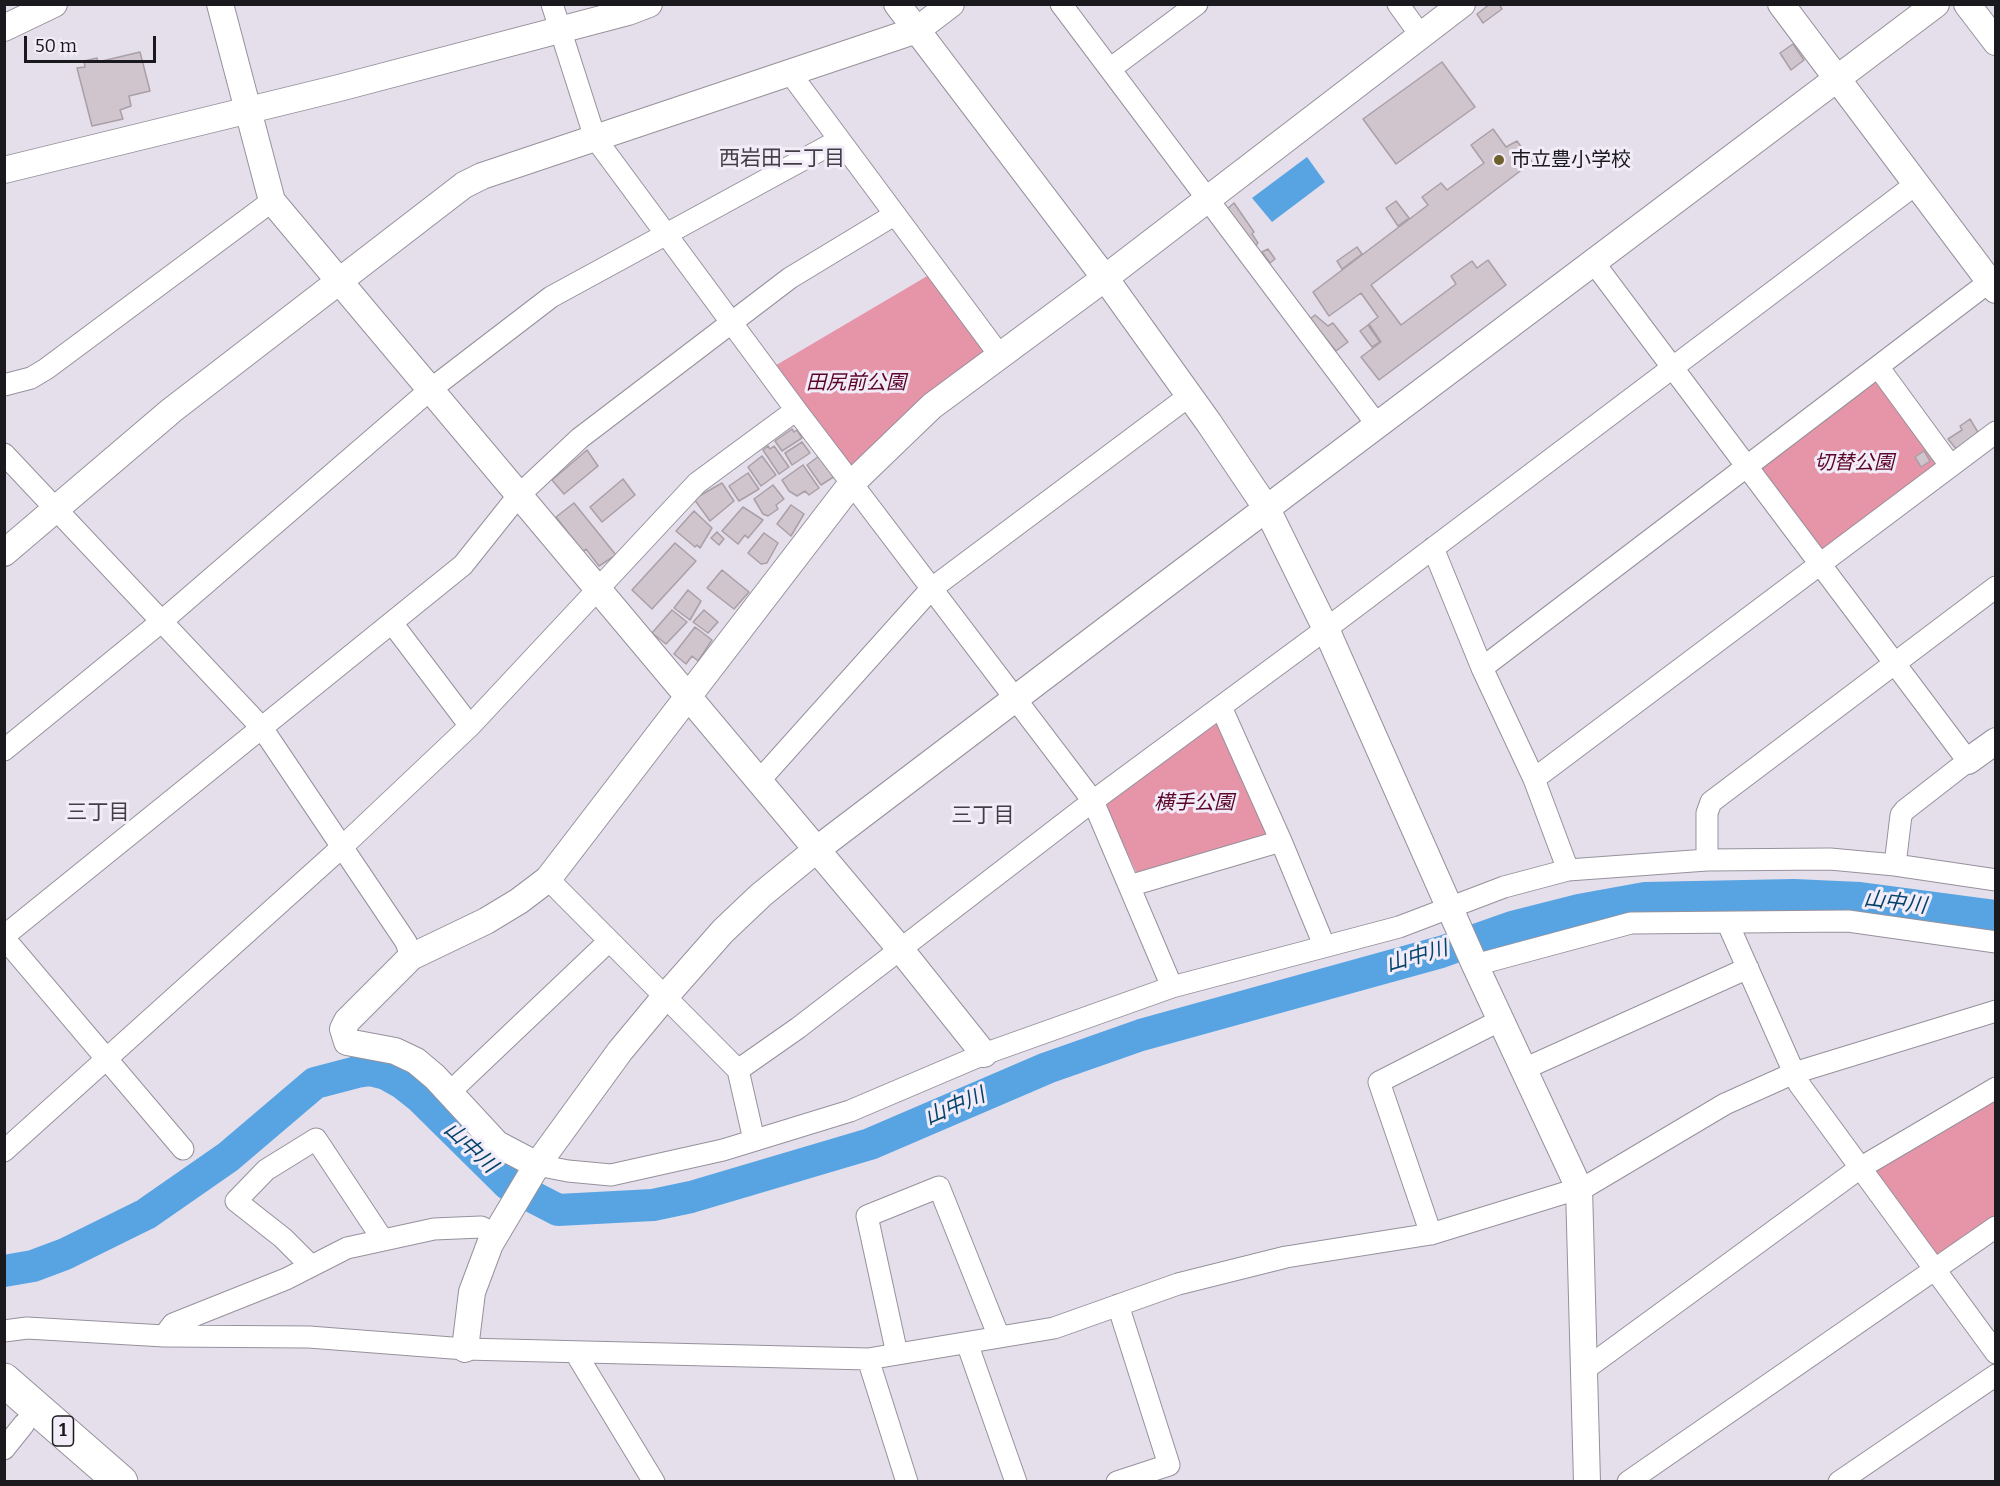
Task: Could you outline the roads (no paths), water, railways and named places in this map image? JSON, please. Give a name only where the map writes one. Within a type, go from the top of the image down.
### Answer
[{"type":"highway","name":"1","points":[[4,1380],[121,1482]]},
{"type":"highway","name":"1","points":[[11,1427],[90,1482]]},
{"type":"street","points":[[4,28],[54,4]]},
{"type":"street","points":[[220,4],[272,201],[901,950],[984,1054]]},
{"type":"street","points":[[552,4],[595,138],[663,233],[1093,801],[1172,987]]},
{"type":"street","points":[[4,170],[560,31],[649,4]]},
{"type":"street","points":[[897,4],[1105,278],[1190,396],[1267,509],[1326,629],[1474,962],[1579,1188],[1587,1482]]},
{"type":"street","points":[[4,553],[172,410],[464,185],[482,176],[917,30],[951,4]]},
{"type":"street","points":[[1061,4],[1378,426]]},
{"type":"street","points":[[1110,69],[1197,4]]},
{"type":"street","points":[[1398,4],[1421,36]]},
{"type":"street","points":[[1462,4],[1001,357],[932,406],[852,483],[548,879],[519,902],[486,921],[440,941],[411,957],[347,1021],[343,1029],[344,1038],[347,1042],[395,1051],[416,1061],[450,1092],[497,1144],[537,1165],[611,1175],[723,1150],[850,1111],[984,1054],[1172,987],[1452,912],[1504,887],[1568,870],[1707,860],[1830,859],[1894,865],[1995,880]]},
{"type":"street","points":[[1482,668],[1993,283],[1781,4]]},
{"type":"street","points":[[465,1349],[472,1292],[496,1234],[537,1165],[620,1051],[723,931],[816,850],[1936,4]]},
{"type":"street","points":[[1967,4],[1995,42]]},
{"type":"street","points":[[790,73],[1001,357]]},
{"type":"street","points":[[4,750],[162,621],[431,389],[551,297],[663,233],[839,140]]},
{"type":"street","points":[[738,1070],[901,950],[1093,801],[1326,629],[1916,184]]},
{"type":"street","points":[[4,385],[31,378],[46,369],[272,201]]},
{"type":"street","points":[[183,1149],[4,937],[462,566],[518,496],[580,438],[790,278],[894,215]]},
{"type":"street","points":[[1594,263],[1968,761]]},
{"type":"street","points":[[1879,368],[1950,465]]},
{"type":"street","points":[[759,781],[931,589],[1190,396]]},
{"type":"street","points":[[4,1151],[342,847],[470,726],[697,483],[796,410]]},
{"type":"street","points":[[1534,779],[1995,432]]},
{"type":"street","points":[[4,454],[262,728],[406,942],[411,957]]},
{"type":"street","points":[[1433,548],[1482,668],[1534,779],[1568,870]]},
{"type":"street","points":[[1707,860],[1707,813],[1711,802],[1995,587]]},
{"type":"street","points":[[392,623],[470,726]]},
{"type":"street","points":[[1221,707],[1281,841],[1324,945]]},
{"type":"street","points":[[1894,865],[1901,815],[1905,810],[1995,741]]},
{"type":"street","points":[[1129,886],[1281,841]]},
{"type":"street","points":[[548,879],[738,1070],[754,1140]]},
{"type":"street","points":[[1474,962],[1631,923],[1728,924],[1848,921],[1995,942]]},
{"type":"street","points":[[1728,924],[1799,1084],[1995,1353]]},
{"type":"street","points":[[450,1092],[609,941]]},
{"type":"street","points":[[1524,1069],[1748,968]]},
{"type":"street","points":[[4,1331],[27,1328],[164,1336],[309,1337],[465,1349],[868,1359],[1054,1328],[1178,1284],[1286,1257],[1431,1234],[1587,1186],[1725,1104],[1794,1073],[1995,1011]]},
{"type":"street","points":[[1431,1234],[1379,1082],[1501,1020]]},
{"type":"street","points":[[1584,1370],[1860,1168],[1995,1088]]},
{"type":"street","points":[[311,1266],[283,1238],[236,1201],[266,1170],[316,1139],[383,1240]]},
{"type":"street","points":[[897,1354],[867,1216],[939,1187],[999,1337]]},
{"type":"street","points":[[164,1336],[173,1324],[286,1279],[347,1248],[434,1229],[481,1227],[496,1234]]},
{"type":"street","points":[[1628,1482],[1995,1227]]},
{"type":"street","points":[[1118,1305],[1169,1465],[1118,1482]]},
{"type":"street","points":[[967,1343],[1016,1482]]},
{"type":"street","points":[[575,1352],[654,1482]]},
{"type":"street","points":[[868,1359],[907,1482]]},
{"type":"street","points":[[1839,1482],[1995,1375]]},
{"type":"water","points":[[1307,157],[1325,182],[1272,222],[1252,198]]},
{"type":"waterway","name":"山中川","points":[[4,1271],[33,1266],[65,1254],[146,1214],[228,1157],[315,1083],[357,1072],[370,1070],[386,1074],[402,1083],[421,1098],[508,1184],[558,1210],[653,1205],[691,1197],[870,1144],[1047,1068],[1141,1035],[1441,952],[1512,927],[1579,910],[1645,898],[1794,895],[1860,898],[1996,916]]},
{"type":"place","name":"市立豊小学校","points":[[1499,160]]},
{"type":"district","name":"西岩田二丁目","points":[[782,159]]},
{"type":"district","name":"三丁目","points":[[98,813]]},
{"type":"district","name":"三丁目","points":[[983,816]]},
{"type":"park label","name":"田尻前公園","points":[[856,383]]},
{"type":"park label","name":"切替公園","points":[[1854,463]]},
{"type":"park label","name":"横手公園","points":[[1194,803]]}]
